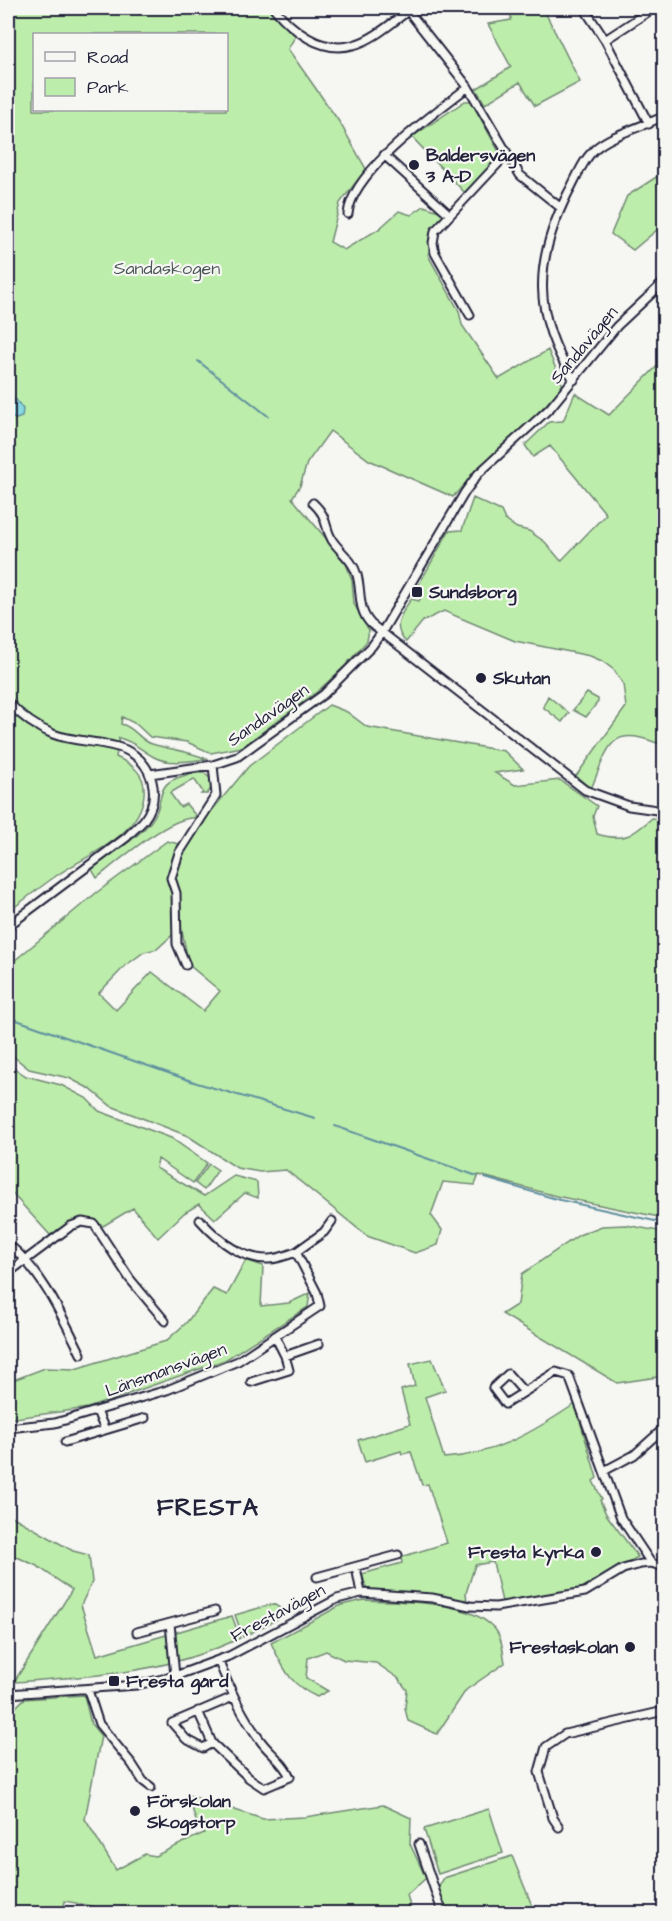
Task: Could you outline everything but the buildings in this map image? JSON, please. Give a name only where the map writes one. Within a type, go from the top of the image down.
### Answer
[{"type":"street","points":[[274,8],[288,25],[304,37],[329,45],[353,46],[409,8],[468,87],[506,155],[520,175],[561,208]]},
{"type":"street","points":[[584,8],[605,40],[649,124]]},
{"type":"street","points":[[605,40],[654,8]]},
{"type":"street","points":[[348,214],[349,201],[384,155],[468,87]]},
{"type":"street","points":[[574,380],[553,340],[542,306],[541,274],[561,208],[594,150],[664,116]]},
{"type":"street","points":[[384,155],[449,214]]},
{"type":"street","points":[[470,315],[435,253],[433,243],[435,231],[506,155]]},
{"type":"street","name":"Sandavägen","points":[[150,774],[213,765],[251,749],[324,694],[366,653],[382,632],[478,474],[550,408],[617,326],[664,282]]},
{"type":"street","points":[[313,503],[326,515],[332,539],[350,561],[357,575],[364,616],[382,632],[585,790],[629,806],[664,811]]},
{"type":"street","points":[[8,702],[19,714],[54,735],[124,749],[138,757],[150,774],[154,790],[151,806],[144,820],[127,837],[8,926]]},
{"type":"street","points":[[186,965],[177,944],[176,893],[171,878],[179,853],[216,795],[213,765]]},
{"type":"street","points":[[200,1220],[213,1235],[251,1257],[270,1260],[296,1252],[324,1232],[332,1221]]},
{"type":"street","points":[[8,1274],[71,1226],[82,1222],[94,1224],[102,1232],[130,1279],[165,1321]]},
{"type":"street","points":[[8,1244],[24,1261],[56,1305],[81,1354]]},
{"type":"street","name":"Länsmansvägen","points":[[8,1428],[55,1423],[97,1411],[167,1390],[238,1360],[320,1306],[317,1293],[296,1252]]},
{"type":"street","points":[[251,1382],[290,1370],[275,1336]]},
{"type":"street","points":[[285,1356],[320,1344]]},
{"type":"street","points":[[524,1390],[508,1374],[493,1388],[505,1404],[556,1372],[569,1376],[621,1518],[651,1563],[664,1567]]},
{"type":"street","points":[[97,1411],[105,1430]]},
{"type":"street","points":[[65,1442],[146,1418]]},
{"type":"street","points":[[604,1471],[634,1455],[664,1428]]},
{"type":"street","points":[[317,1577],[398,1555]]},
{"type":"street","name":"Frestavägen","points":[[8,1694],[137,1685],[175,1676],[218,1660],[337,1599],[361,1593],[432,1598],[470,1606],[496,1607],[585,1592],[623,1569],[651,1563]]},
{"type":"street","points":[[356,1566],[361,1593]]},
{"type":"street","points":[[137,1632],[215,1611]]},
{"type":"street","points":[[170,1623],[175,1676]]},
{"type":"street","points":[[198,1711],[212,1743],[249,1778],[264,1788],[290,1777],[287,1769],[261,1743],[233,1696],[218,1660]]},
{"type":"street","points":[[88,1690],[99,1724],[143,1781],[151,1787]]},
{"type":"street","points":[[212,1743],[203,1748],[186,1739],[172,1723],[233,1696]]},
{"type":"street","points":[[559,1827],[553,1818],[539,1772],[546,1747],[565,1734],[664,1711]]},
{"type":"street","points":[[419,1844],[443,1914]]},
{"type":"green space","name":"Sandaskogen","points":[[8,8],[270,8],[296,35],[288,49],[340,123],[366,169],[340,203],[330,242],[344,250],[379,229],[399,211],[411,215],[424,206],[445,213],[433,229],[428,255],[459,311],[462,325],[499,379],[548,350],[563,386],[453,497],[369,460],[330,431],[307,463],[300,486],[292,498],[345,561],[352,580],[354,604],[369,630],[367,641],[318,691],[242,747],[211,753],[187,742],[150,737],[136,724],[122,717],[121,724],[148,742],[207,759],[166,761],[119,738],[116,757],[137,771],[144,787],[141,809],[133,822],[110,843],[56,876],[8,912],[8,416],[16,419],[16,400],[8,397]]},
{"type":"green space","points":[[511,8],[543,8],[580,82],[535,106],[520,82],[485,104],[476,89],[511,67],[488,24],[511,20]]},
{"type":"green space","points":[[465,101],[471,101],[499,152],[498,158],[465,193],[412,137]]},
{"type":"green space","points":[[664,172],[664,224],[633,250],[611,234],[627,196]]},
{"type":"green space","points":[[664,359],[664,746],[646,739],[622,737],[608,749],[591,789],[576,776],[626,707],[623,684],[614,670],[590,656],[515,641],[444,611],[423,621],[406,642],[399,631],[399,620],[411,599],[419,601],[423,594],[417,588],[449,531],[462,530],[473,498],[501,511],[505,520],[517,528],[529,531],[545,542],[561,561],[606,514],[550,446],[533,457],[525,445],[549,422],[563,421],[575,393],[609,415]]},
{"type":"green space","points":[[587,693],[598,699],[598,702],[586,717],[573,710]]},
{"type":"green space","points":[[548,696],[569,713],[562,722],[543,707]]},
{"type":"green space","points":[[329,705],[347,712],[367,727],[504,751],[523,769],[495,773],[515,785],[560,780],[597,806],[593,816],[597,834],[614,837],[627,836],[652,818],[664,820],[664,1218],[556,1196],[479,1175],[475,1185],[443,1182],[431,1215],[442,1230],[438,1245],[415,1253],[367,1236],[286,1170],[260,1172],[237,1168],[188,1136],[111,1106],[90,1089],[69,1078],[29,1069],[8,1052],[8,966],[96,893],[167,841],[179,844],[170,871],[199,826],[249,766]],"holes":[[[181,927],[189,965],[220,991],[203,1011],[152,972],[116,1010],[99,993],[125,966],[144,952],[157,949]]]},
{"type":"green space","points":[[204,773],[212,780],[212,787],[207,794],[201,794],[203,792],[194,779],[170,793],[180,807],[186,804],[196,816],[172,824],[158,832],[97,878],[91,868],[144,829],[153,819],[164,787],[180,777]]},
{"type":"green space","points":[[8,1064],[26,1076],[61,1085],[86,1098],[99,1111],[171,1138],[207,1163],[193,1183],[158,1159],[156,1168],[204,1196],[234,1176],[257,1182],[258,1198],[245,1193],[215,1219],[199,1204],[184,1213],[158,1238],[133,1208],[103,1226],[83,1219],[63,1227],[51,1236],[8,1189]]},
{"type":"green space","points":[[209,1164],[218,1170],[204,1190],[195,1183]]},
{"type":"green space","points":[[626,1225],[664,1232],[664,1376],[617,1383],[502,1314],[518,1304],[522,1274],[579,1235],[602,1226]]},
{"type":"green space","points":[[246,1260],[263,1266],[261,1306],[289,1303],[310,1293],[308,1307],[225,1360],[88,1408],[8,1419],[8,1382],[45,1368],[75,1369],[166,1341],[186,1323],[213,1289],[227,1295]]},
{"type":"green space","points":[[432,1359],[445,1390],[425,1397],[444,1458],[463,1456],[497,1447],[529,1433],[575,1404],[597,1478],[593,1481],[602,1499],[600,1500],[606,1514],[638,1557],[582,1588],[502,1602],[493,1562],[475,1565],[466,1593],[467,1603],[367,1590],[362,1574],[402,1563],[401,1557],[447,1543],[428,1484],[422,1485],[411,1452],[402,1454],[401,1451],[365,1462],[358,1440],[410,1424],[401,1390],[415,1386],[410,1364]]},
{"type":"green space","points":[[8,1514],[73,1551],[89,1555],[92,1582],[81,1605],[97,1655],[232,1616],[240,1638],[212,1650],[157,1666],[101,1675],[14,1682],[72,1590],[37,1566],[8,1553]]},
{"type":"green space","points":[[364,1600],[432,1604],[467,1612],[482,1619],[497,1631],[505,1663],[466,1690],[437,1734],[408,1721],[405,1708],[407,1690],[398,1678],[376,1663],[344,1660],[326,1651],[308,1658],[306,1678],[328,1691],[317,1697],[300,1687],[288,1675],[271,1643],[341,1605]]},
{"type":"green space","points":[[273,1604],[289,1613],[243,1637],[235,1615]]},
{"type":"green space","points":[[84,1695],[91,1724],[101,1736],[85,1819],[116,1870],[145,1854],[155,1856],[204,1833],[196,1821],[188,1795],[263,1819],[305,1817],[383,1805],[411,1818],[410,1844],[426,1878],[407,1895],[412,1913],[134,1914],[65,1901],[64,1906],[114,1913],[8,1913],[8,1715],[24,1699]]},
{"type":"green space","points":[[489,1809],[503,1853],[438,1874],[424,1829]]},
{"type":"green space","points":[[512,1856],[535,1913],[447,1913],[438,1888],[444,1878]]},
{"type":"water","points":[[8,397],[16,400],[23,409],[22,417],[16,419],[8,416]]},
{"type":"waterway","points":[[198,361],[268,416]]},
{"type":"waterway","points":[[8,1017],[197,1083],[315,1118]]},
{"type":"waterway","points":[[335,1126],[477,1176]]},
{"type":"waterway","points":[[485,1178],[560,1200],[664,1223]]},
{"type":"place","name":"Baldersvägen 3 A-D","points":[[414,165]]},
{"type":"place","name":"Sundsborg","points":[[417,592]]},
{"type":"place","name":"Skutan","points":[[481,678]]},
{"type":"place","name":"Fresta kyrka","points":[[596,1552]]},
{"type":"place","name":"Frestaskolan","points":[[630,1647]]},
{"type":"place","name":"Fresta gård","points":[[114,1681]]},
{"type":"place","name":"Förskolan Skogstorp","points":[[135,1811]]},
{"type":"district","name":"FRESTA","points":[[208,1508]]}]
